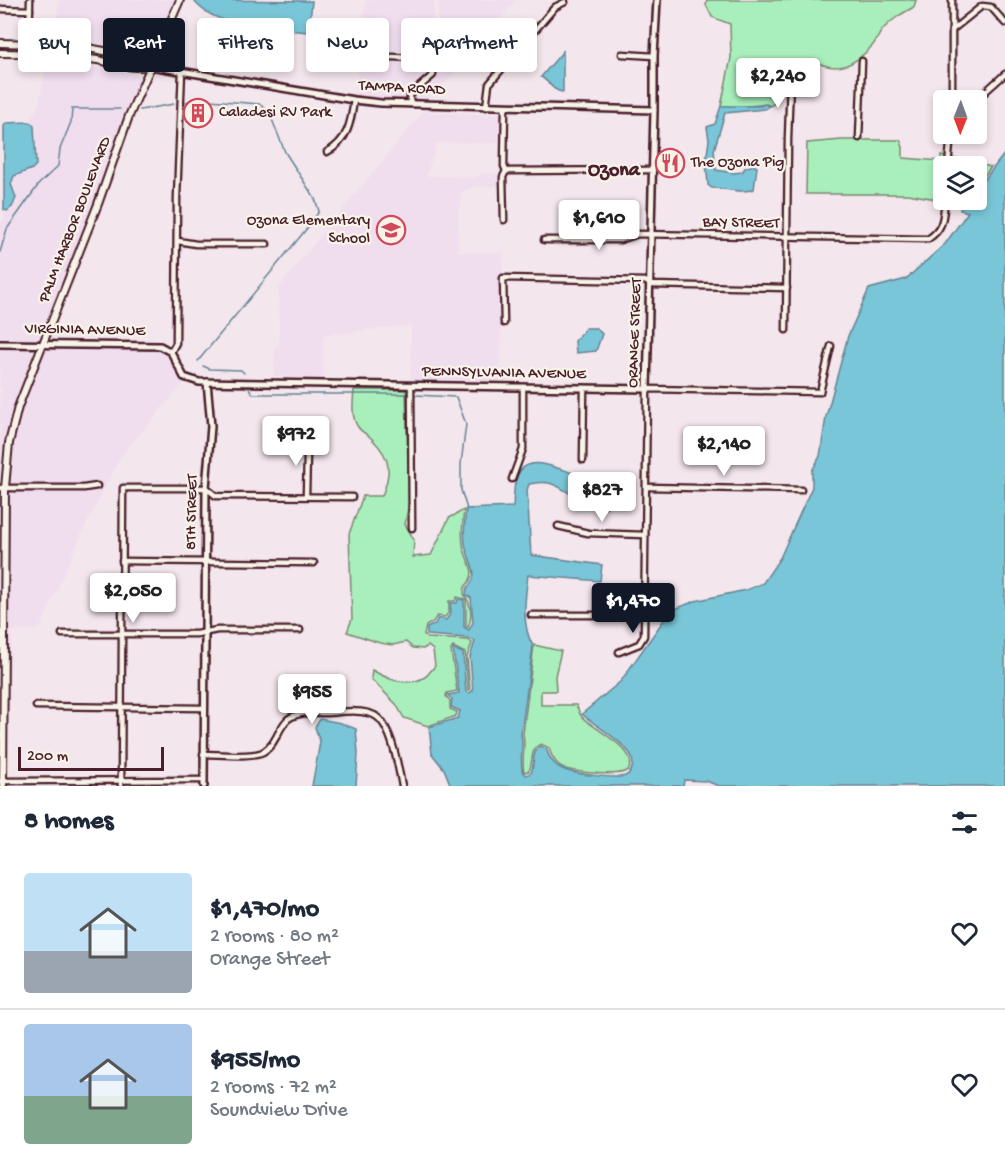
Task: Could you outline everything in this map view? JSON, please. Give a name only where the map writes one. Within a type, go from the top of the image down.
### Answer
[{"type":"main road","points":[[172,18],[180,0]]},
{"type":"main road","name":"TAMPA ROAD","points":[[0,43],[18,43]]},
{"type":"main road","name":"TAMPA ROAD","points":[[0,53],[18,53]]},
{"type":"main road","name":"PALM HARBOR BOULEVARD","points":[[42,343],[148,72]]},
{"type":"main road","points":[[2,783],[3,488],[12,431],[42,343]]},
{"type":"street","points":[[30,0],[30,18]]},
{"type":"street","name":"ORANGE STREET","points":[[619,652],[642,641],[645,615],[654,56],[657,0]]},
{"type":"street","points":[[952,0],[952,90]]},
{"type":"street","points":[[486,106],[489,84],[555,7],[565,2]]},
{"type":"street","points":[[952,30],[982,6],[991,8],[1005,22]]},
{"type":"street","points":[[0,9],[30,10]]},
{"type":"street","points":[[622,54],[654,56]]},
{"type":"street","points":[[392,57],[401,57]]},
{"type":"street","points":[[859,138],[862,61]]},
{"type":"street","name":"TAMPA ROAD","points":[[185,71],[354,100],[410,104],[654,110]]},
{"type":"street","points":[[171,352],[176,343],[177,197],[182,72]]},
{"type":"street","points":[[410,104],[410,95],[433,75],[433,72]]},
{"type":"street","points":[[987,90],[1005,74]]},
{"type":"street","points":[[786,330],[790,80]]},
{"type":"street","points":[[327,152],[342,141],[348,131],[354,100]]},
{"type":"street","points":[[504,220],[505,107]]},
{"type":"street","points":[[506,171],[653,170]]},
{"type":"street","name":"BAY STREET","points":[[544,240],[620,240],[638,234],[928,239],[936,234],[942,225],[944,210]]},
{"type":"street","points":[[178,241],[196,244],[267,244]]},
{"type":"street","points":[[504,323],[503,278],[645,281],[651,285],[787,288]]},
{"type":"street","name":"VIRGINIA AVENUE","points":[[0,344],[160,346],[171,352]]},
{"type":"street","name":"PENNSYLVANIA AVENUE","points":[[171,352],[181,374],[188,380],[207,382],[820,392],[831,346]]},
{"type":"street","name":"8TH STREET","points":[[204,783],[206,488],[211,426],[207,382]]},
{"type":"street","points":[[411,386],[412,528]]},
{"type":"street","points":[[512,479],[523,448],[523,387]]},
{"type":"street","points":[[582,460],[584,388]]},
{"type":"street","points":[[306,496],[307,454],[310,442]]},
{"type":"street","points":[[3,488],[97,486]]},
{"type":"street","points":[[647,487],[801,490]]},
{"type":"street","points":[[121,784],[123,488],[206,488],[216,496],[352,497]]},
{"type":"street","points":[[558,526],[588,533],[645,535]]},
{"type":"street","points":[[122,561],[314,563]]},
{"type":"street","points":[[531,615],[645,615]]},
{"type":"street","points":[[62,634],[197,634],[217,630],[300,630]]},
{"type":"street","points":[[36,706],[204,708]]},
{"type":"street","points":[[203,754],[254,754],[264,751],[271,745],[285,722],[295,716],[338,712],[363,713],[374,715],[385,725],[402,786]]},
{"type":"street","points":[[2,783],[204,783]]},
{"type":"shaded area","points":[[60,0],[175,0],[167,18],[103,18],[103,44],[91,42],[91,18],[57,18]]},
{"type":"shaded area","points":[[366,0],[434,0],[433,18],[401,18],[401,54],[394,54],[395,34],[392,57],[389,52],[389,18],[364,18]]},
{"type":"shaded area","points":[[439,0],[516,0],[501,18],[438,18]]},
{"type":"shaded area","points":[[389,52],[390,60],[401,61],[401,72],[431,72],[409,93],[407,101],[355,97],[358,72],[389,72]]},
{"type":"shaded area","points":[[91,67],[103,69],[103,72],[121,72],[142,78],[41,340],[0,341],[0,225],[7,211],[12,207],[11,184],[34,126],[30,122],[39,103],[45,72],[91,72]]},
{"type":"shaded area","points":[[437,72],[455,72],[424,102],[412,101],[413,97],[434,78]]},
{"type":"shaded area","name":"Ozona Elementary School","points":[[423,112],[502,115],[502,143],[437,142],[426,176],[476,178],[481,174],[500,174],[500,186],[473,186],[461,193],[461,207],[458,208],[458,252],[503,253],[500,382],[411,381],[411,325],[323,335],[323,378],[274,376],[275,346],[279,345],[279,287]]},
{"type":"shaded area","points":[[39,346],[9,430],[3,485],[0,485],[0,394],[4,390],[0,389],[0,347]]},
{"type":"shaded area","points":[[44,346],[159,349],[175,365],[179,375],[185,381],[120,457],[81,535],[40,628],[12,631],[5,778],[8,491],[84,491],[100,487],[99,482],[83,485],[8,485],[11,444],[21,408]]},
{"type":"green space","points":[[707,0],[916,0],[914,7],[886,25],[873,45],[852,63],[829,67],[811,60],[773,72],[778,101],[770,106],[767,104],[738,107],[721,106],[731,58],[730,24],[712,17],[706,5]]},
{"type":"green space","points":[[842,140],[900,140],[903,147],[903,158],[933,160],[933,198],[908,194],[806,194],[807,143]]},
{"type":"green space","points":[[354,390],[406,390],[409,502],[405,524],[414,540],[413,557],[431,555],[449,518],[464,510],[462,540],[472,570],[472,576],[465,587],[464,594],[468,601],[470,610],[470,623],[468,627],[466,626],[466,599],[457,597],[455,601],[449,601],[449,612],[445,617],[437,616],[426,626],[424,635],[427,638],[468,640],[472,643],[467,657],[470,690],[468,690],[465,653],[453,647],[451,650],[457,691],[447,693],[446,696],[450,701],[450,709],[457,712],[456,716],[428,726],[404,718],[396,704],[371,679],[372,670],[398,681],[418,680],[426,676],[435,666],[433,650],[428,646],[423,649],[413,648],[406,642],[393,645],[380,643],[347,632],[352,619],[349,534],[363,496],[382,496],[388,473],[384,454],[373,440],[359,429],[354,419]]},
{"type":"green space","points":[[534,645],[561,651],[555,676],[556,691],[541,691],[541,705],[576,705],[580,715],[587,722],[622,747],[628,754],[631,762],[629,769],[625,772],[589,773],[566,769],[555,761],[549,748],[541,744],[533,752],[529,771],[524,772],[523,734]]},
{"type":"water","points":[[196,0],[312,1],[310,18],[306,18],[306,32],[294,31],[294,18],[217,18],[195,2]]},
{"type":"water","points":[[563,51],[563,92],[560,92],[541,77]]},
{"type":"water","points":[[764,104],[770,106],[765,109],[725,113],[714,150],[716,170],[734,173],[742,172],[753,165],[757,167],[754,189],[739,191],[712,188],[708,185],[706,161],[709,140],[707,127],[715,124],[721,106],[761,106]]},
{"type":"water","points":[[30,122],[34,126],[36,165],[14,176],[11,184],[16,198],[12,207],[7,211],[4,210],[4,126],[6,123]]},
{"type":"water","points":[[1005,153],[1005,786],[719,786],[706,781],[684,780],[683,786],[451,786],[444,769],[432,754],[429,727],[458,718],[460,711],[451,707],[452,700],[448,695],[459,693],[453,649],[463,653],[466,692],[473,691],[470,657],[475,641],[467,638],[427,635],[427,628],[435,624],[438,618],[446,620],[451,613],[450,603],[457,603],[458,599],[464,600],[464,627],[469,630],[473,622],[471,598],[466,595],[467,588],[474,577],[474,571],[464,539],[466,509],[513,507],[516,479],[525,466],[531,464],[545,464],[587,476],[599,485],[611,502],[607,507],[592,506],[549,483],[529,484],[527,490],[531,555],[602,565],[600,581],[528,575],[525,620],[533,646],[521,734],[521,763],[523,773],[526,775],[531,773],[534,754],[541,746],[547,750],[553,762],[565,770],[604,776],[625,776],[631,772],[633,765],[629,752],[582,714],[621,681],[670,611],[695,601],[746,590],[763,583],[780,558],[812,487],[812,471],[820,456],[826,417],[848,336],[869,289],[906,279],[945,244],[968,212],[960,210],[987,210],[987,176]]},
{"type":"water","points":[[586,328],[596,328],[602,334],[596,351],[576,353],[575,341]]},
{"type":"water","points":[[320,719],[356,729],[358,753],[356,786],[312,786],[320,742],[315,727]]},
{"type":"waterway","points":[[186,102],[197,99],[260,104],[269,112],[285,152],[315,199],[319,211],[198,361]]},
{"type":"waterway","points":[[140,110],[174,104]]},
{"type":"waterway","points":[[0,252],[7,229],[39,184],[58,166],[60,149],[71,122],[72,109],[120,109]]},
{"type":"waterway","points":[[203,366],[210,369],[241,370],[244,373]]},
{"type":"waterway","points":[[248,387],[253,394],[407,394]]},
{"type":"waterway","points":[[415,395],[456,397],[466,424],[461,464],[461,490],[467,509]]},
{"type":"place","name":"Caladesi RV Park","points":[[198,113]]},
{"type":"place","name":"The Ozona Pig","points":[[670,163]]},
{"type":"place","name":"Ozona Elementary School","points":[[391,230]]},
{"type":"district","name":"Ozona","points":[[614,171]]}]
